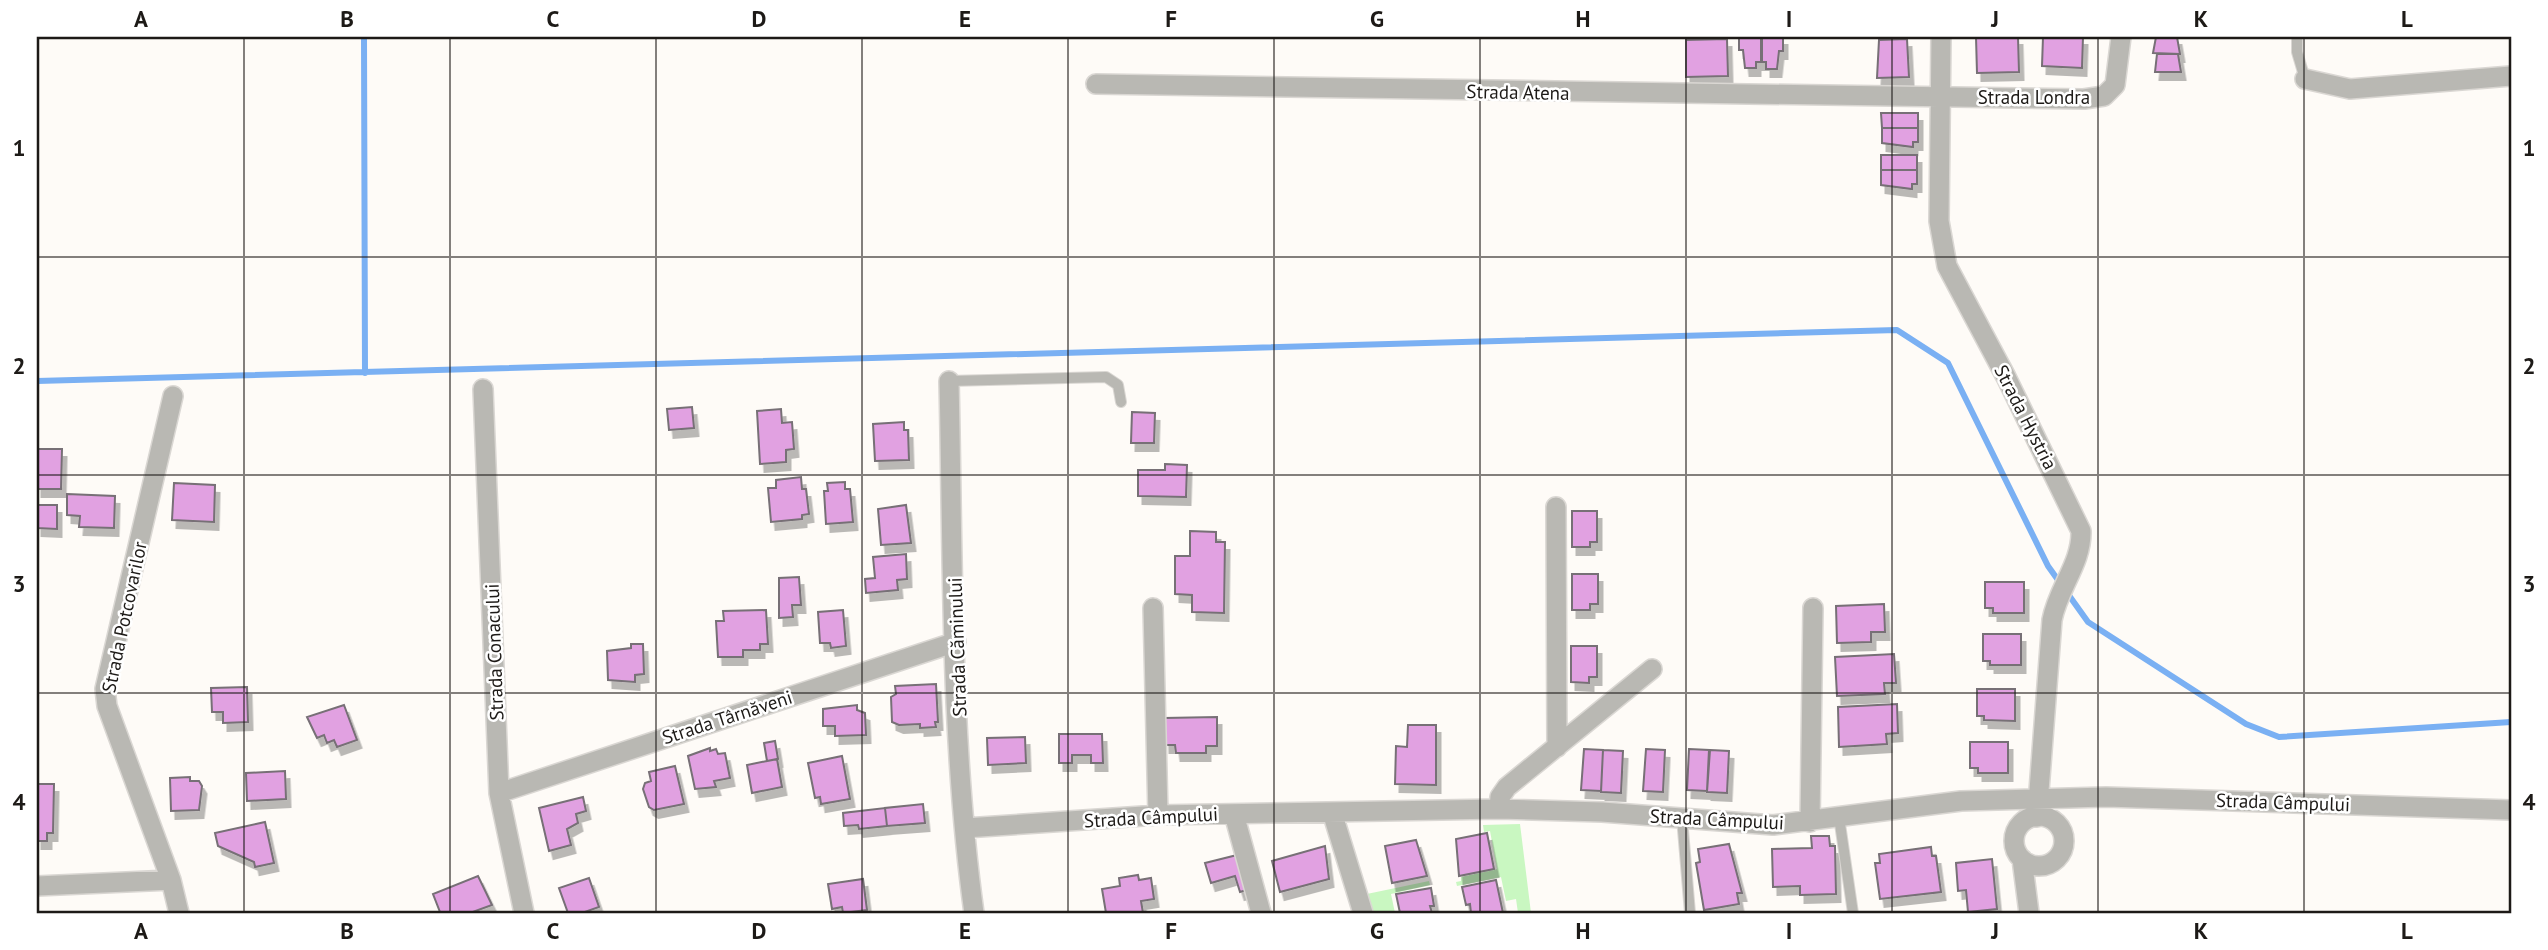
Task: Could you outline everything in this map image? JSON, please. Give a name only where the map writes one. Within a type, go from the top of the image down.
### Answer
[{"type":"street","name":"Strada Hystria","points":[[1941,37],[1939,221],[1947,266],[2081,531],[2082,546],[2055,600],[2049,637],[2038,808]]},
{"type":"street","name":"Strada Londra","points":[[1940,97],[2084,99],[2105,96],[2119,77],[2121,37]]},
{"type":"street","points":[[2305,79],[2350,89],[2511,76]]},
{"type":"street","name":"Strada Atena","points":[[1096,84],[1940,97]]},
{"type":"street","name":"Strada Căminului","points":[[949,381],[956,642],[965,828],[974,913]]},
{"type":"street","name":"Strada Conacului","points":[[483,389],[499,793],[524,913]]},
{"type":"street","name":"Strada Potcovarilor","points":[[173,396],[105,689],[107,706],[171,880],[179,913]]},
{"type":"street","points":[[1556,507],[1557,747]]},
{"type":"street","points":[[1153,608],[1158,815]]},
{"type":"street","points":[[1810,822],[1813,608]]},
{"type":"street","name":"Strada Târnăveni","points":[[499,793],[956,642]]},
{"type":"street","points":[[1499,809],[1500,797],[1507,787],[1653,669]]},
{"type":"street","name":"Strada Câmpului","points":[[965,828],[1158,815],[1499,809],[1773,825],[1961,801],[2038,808],[2106,796],[2511,810]]},
{"type":"street","points":[[2022,859],[2037,866],[2045,866],[2053,862],[2063,850],[2063,834],[2059,826],[2038,808],[2022,823],[2015,837],[2015,845],[2022,859],[2029,913]]},
{"type":"street","points":[[1332,812],[1363,913]]},
{"type":"street","points":[[1234,814],[1261,913]]},
{"type":"street","points":[[37,886],[171,880]]},
{"type":"lane","points":[[2298,37],[2297,52],[2305,79]]},
{"type":"lane","points":[[949,381],[1106,377],[1118,385],[1121,402]]},
{"type":"lane","points":[[1839,817],[1853,913]]},
{"type":"lane","points":[[1682,818],[1690,913]]},
{"type":"green space","points":[[1520,824],[1531,913],[1518,913],[1516,899],[1506,901],[1501,877],[1457,886],[1456,882],[1461,881],[1461,877],[1497,869],[1490,831],[1484,832],[1483,825]]},
{"type":"green space","points":[[1429,881],[1430,885],[1391,894],[1395,913],[1367,913],[1362,895]]},
{"type":"building","points":[[1739,37],[1761,37],[1761,62],[1756,62],[1756,68],[1745,68],[1743,50],[1739,50]]},
{"type":"building","points":[[1762,37],[1783,37],[1783,51],[1779,51],[1777,69],[1766,69],[1766,62],[1762,62]]},
{"type":"building","points":[[1976,37],[2018,37],[2019,72],[1977,73]]},
{"type":"building","points":[[2043,37],[2083,37],[2082,68],[2042,66]]},
{"type":"building","points":[[2156,37],[2177,37],[2180,54],[2153,53]]},
{"type":"building","points":[[1727,39],[1728,76],[1686,77],[1686,40]]},
{"type":"building","points":[[1907,39],[1909,77],[1877,78],[1879,40]]},
{"type":"building","points":[[2157,54],[2178,54],[2181,72],[2155,72]]},
{"type":"building","points":[[1881,113],[1918,113],[1918,128],[1882,128]]},
{"type":"building","points":[[1882,128],[1918,128],[1918,142],[1913,142],[1913,147],[1882,143]]},
{"type":"building","points":[[1881,155],[1917,155],[1917,170],[1881,170]]},
{"type":"building","points":[[1881,170],[1917,170],[1917,184],[1912,184],[1912,189],[1881,185]]},
{"type":"building","points":[[692,407],[694,428],[669,430],[667,409]]},
{"type":"building","points":[[781,409],[782,423],[792,422],[794,449],[786,450],[786,462],[760,464],[757,411]]},
{"type":"building","points":[[1132,412],[1155,413],[1154,443],[1131,443]]},
{"type":"building","points":[[904,422],[904,430],[908,430],[909,460],[875,461],[873,424]]},
{"type":"building","points":[[37,449],[62,449],[61,489],[37,489]]},
{"type":"building","points":[[1165,464],[1187,465],[1186,497],[1138,496],[1138,470],[1165,470]]},
{"type":"building","points":[[801,477],[802,489],[806,489],[809,514],[802,515],[802,519],[771,522],[768,488],[776,488],[776,480]]},
{"type":"building","points":[[845,482],[845,489],[850,489],[853,522],[826,524],[824,491],[828,491],[827,483]]},
{"type":"building","points":[[174,483],[215,485],[214,522],[172,520]]},
{"type":"building","points":[[67,494],[115,496],[114,528],[79,527],[80,516],[67,515]]},
{"type":"building","points":[[37,505],[57,505],[57,529],[37,528]]},
{"type":"building","points":[[906,505],[911,543],[881,545],[878,509]]},
{"type":"building","points":[[1572,511],[1597,511],[1597,542],[1590,542],[1590,547],[1572,547]]},
{"type":"building","points":[[1190,531],[1216,532],[1216,542],[1225,542],[1224,613],[1192,612],[1192,595],[1175,594],[1175,556],[1190,556]]},
{"type":"building","points":[[906,554],[907,579],[897,580],[898,590],[866,593],[865,579],[875,578],[873,557]]},
{"type":"building","points":[[1572,574],[1598,574],[1598,604],[1590,604],[1590,610],[1572,610]]},
{"type":"building","points":[[799,577],[801,605],[792,605],[793,617],[779,618],[779,578]]},
{"type":"building","points":[[1985,582],[2024,582],[2024,613],[1993,613],[1993,608],[1985,608]]},
{"type":"building","points":[[1884,604],[1885,632],[1871,632],[1871,642],[1837,643],[1836,606]]},
{"type":"building","points":[[766,610],[768,644],[760,644],[760,650],[743,650],[743,657],[718,657],[716,621],[724,621],[723,611]]},
{"type":"building","points":[[843,610],[846,646],[831,648],[830,643],[820,643],[818,612]]},
{"type":"building","points":[[1983,634],[2021,634],[2021,665],[1990,665],[1990,661],[1983,661]]},
{"type":"building","points":[[631,644],[643,644],[644,674],[635,675],[635,682],[608,680],[607,651],[631,648]]},
{"type":"building","points":[[1571,646],[1597,646],[1597,677],[1589,677],[1589,683],[1571,682]]},
{"type":"building","points":[[1894,654],[1896,683],[1884,683],[1885,694],[1837,696],[1835,657]]},
{"type":"building","points":[[936,684],[936,727],[920,728],[920,724],[899,725],[892,722],[891,697],[896,694],[895,686]]},
{"type":"building","points":[[247,687],[248,722],[223,723],[223,712],[212,712],[211,688]]},
{"type":"building","points":[[1977,689],[2015,689],[2015,721],[1984,720],[1984,716],[1977,716]]},
{"type":"building","points":[[1897,704],[1898,733],[1886,734],[1887,744],[1839,747],[1838,707]]},
{"type":"building","points":[[344,705],[357,740],[337,747],[334,740],[327,743],[324,735],[317,738],[307,717]]},
{"type":"building","points":[[857,705],[857,710],[865,713],[866,735],[835,736],[835,726],[823,726],[823,709]]},
{"type":"building","points":[[1217,717],[1217,746],[1206,746],[1206,753],[1176,753],[1175,745],[1165,745],[1164,718]]},
{"type":"building","points":[[1408,725],[1436,725],[1436,785],[1395,784],[1396,746],[1407,747]]},
{"type":"building","points":[[1059,734],[1102,734],[1103,763],[1091,763],[1091,755],[1072,755],[1072,763],[1059,763]]},
{"type":"building","points":[[1025,737],[1026,763],[988,765],[987,738]]},
{"type":"building","points":[[775,741],[778,759],[767,761],[764,743]]},
{"type":"building","points":[[1970,742],[2008,742],[2008,773],[1978,773],[1978,768],[1970,768]]},
{"type":"building","points":[[710,748],[710,751],[716,749],[718,754],[725,753],[730,778],[714,781],[716,787],[695,789],[688,756]]},
{"type":"building","points":[[1584,749],[1603,750],[1601,791],[1581,790]]},
{"type":"building","points":[[1646,749],[1665,750],[1663,792],[1643,791]]},
{"type":"building","points":[[1689,749],[1709,750],[1707,791],[1687,790]]},
{"type":"building","points":[[1603,750],[1623,751],[1621,793],[1601,792]]},
{"type":"building","points":[[1710,750],[1729,751],[1727,793],[1707,792]]},
{"type":"building","points":[[842,756],[850,799],[821,804],[820,797],[815,798],[808,763]]},
{"type":"building","points":[[777,759],[782,787],[752,793],[747,765]]},
{"type":"building","points":[[675,766],[684,804],[654,810],[649,807],[643,789],[645,783],[651,781],[649,772]]},
{"type":"building","points":[[285,771],[286,799],[247,801],[246,773]]},
{"type":"building","points":[[190,777],[190,781],[199,781],[202,786],[199,810],[171,811],[170,778]]},
{"type":"building","points":[[37,784],[54,784],[53,833],[47,833],[47,841],[37,841]]},
{"type":"building","points":[[583,797],[586,811],[576,814],[578,823],[567,829],[571,845],[549,851],[539,808]]},
{"type":"building","points":[[923,804],[925,823],[887,826],[885,808]]},
{"type":"building","points":[[885,808],[887,826],[859,829],[858,825],[844,826],[843,813]]},
{"type":"building","points":[[265,822],[274,863],[255,867],[254,862],[218,846],[215,833]]},
{"type":"building","points":[[1487,833],[1494,869],[1459,876],[1456,839]]},
{"type":"building","points":[[1811,836],[1829,836],[1830,846],[1835,846],[1836,894],[1800,895],[1800,886],[1773,887],[1772,849],[1812,848]]},
{"type":"building","points":[[1416,840],[1427,876],[1392,883],[1385,846]]},
{"type":"building","points":[[1729,844],[1742,893],[1737,893],[1739,904],[1704,910],[1696,863],[1700,862],[1698,849]]},
{"type":"building","points":[[1325,846],[1329,879],[1280,892],[1272,861]]},
{"type":"building","points":[[1931,847],[1932,856],[1936,856],[1941,892],[1880,899],[1875,863],[1880,863],[1879,854]]},
{"type":"building","points":[[1241,854],[1250,889],[1240,892],[1235,876],[1211,883],[1205,863]]},
{"type":"building","points":[[1992,859],[1997,909],[1968,912],[1966,890],[1958,891],[1956,863]]},
{"type":"building","points":[[1138,875],[1139,880],[1151,878],[1154,899],[1141,901],[1143,913],[1106,913],[1102,889],[1120,886],[1119,878]]},
{"type":"building","points":[[478,876],[492,905],[470,913],[440,912],[433,894]]},
{"type":"building","points":[[589,878],[599,907],[582,913],[568,913],[559,888]]},
{"type":"building","points":[[863,879],[867,910],[843,913],[842,907],[832,909],[828,884]]},
{"type":"building","points":[[1496,880],[1503,913],[1471,913],[1470,904],[1466,905],[1462,887]]},
{"type":"building","points":[[1431,888],[1434,906],[1430,906],[1432,913],[1400,913],[1396,894]]},
{"type":"waterway","points":[[364,37],[365,373]]},
{"type":"waterway","points":[[37,381],[1897,330],[1948,363],[2048,566],[2088,622],[2246,724],[2279,737],[2511,722]]}]
